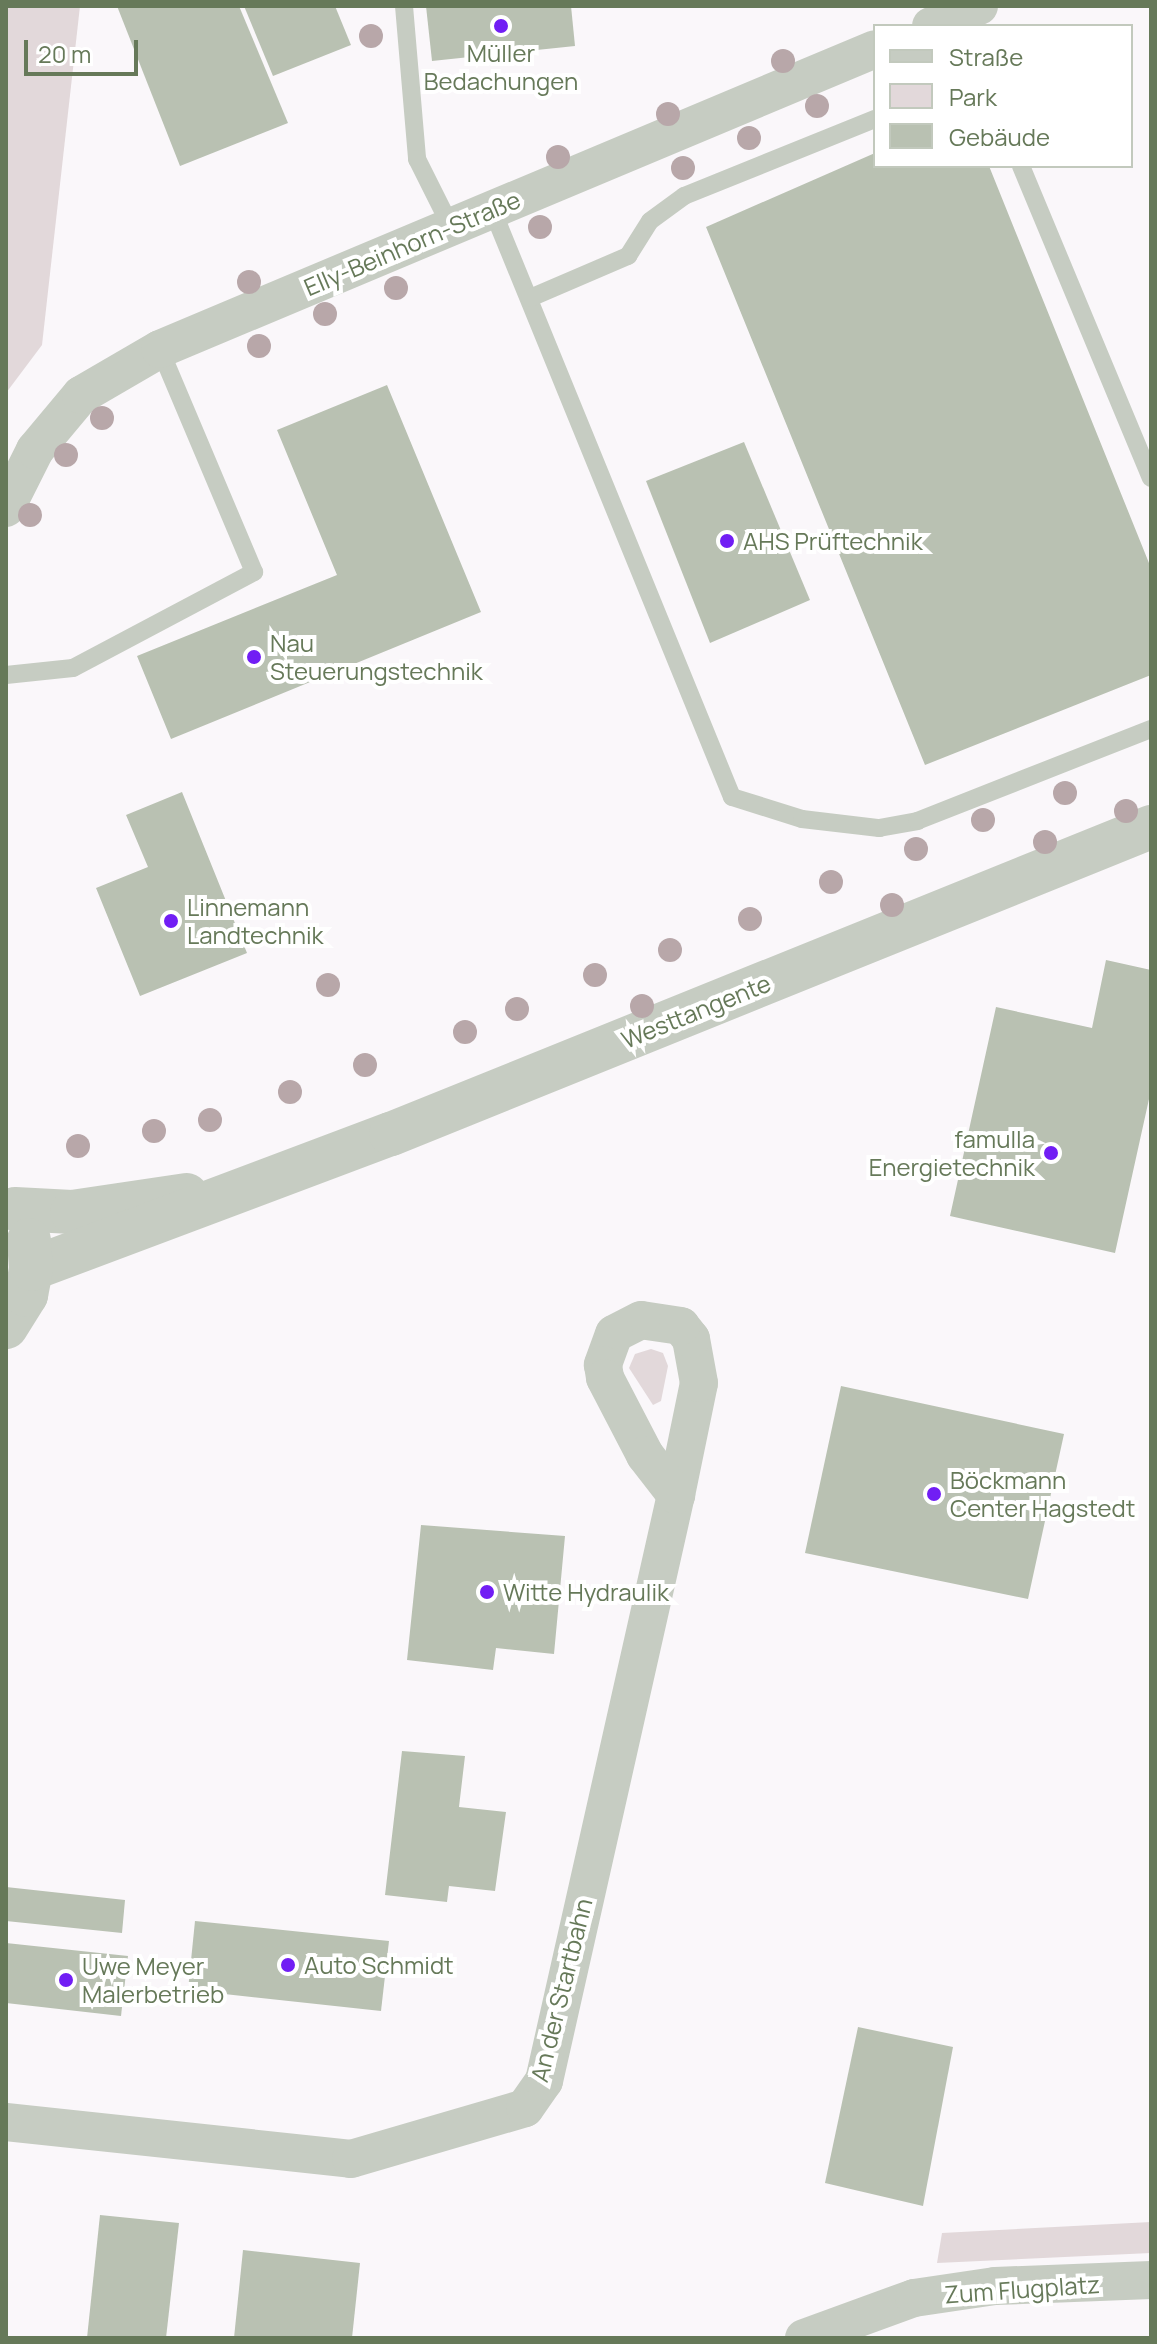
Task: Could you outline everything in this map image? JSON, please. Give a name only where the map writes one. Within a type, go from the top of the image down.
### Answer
[{"type":"street","points":[[936,24],[979,6]]},
{"type":"street","name":"Elly-Beinhorn-Straße","points":[[6,508],[35,450],[81,395],[160,349],[873,50]]},
{"type":"street","name":"Westtangente","points":[[31,1269],[155,1226],[239,1189],[391,1134],[1151,827]]},
{"type":"street","name":"Westtangente","points":[[10,1205],[72,1212],[239,1189]]},
{"type":"street","name":"Westtangente","points":[[6,1327],[26,1295],[31,1269],[28,1238],[10,1205]]},
{"type":"street","name":"An der Startbahn","points":[[6,2122],[351,2159],[525,2108],[544,2081],[676,1495]]},
{"type":"street","name":"Zum Flugplatz","points":[[804,2338],[914,2298],[995,2286],[1151,2280]]},
{"type":"lane","points":[[404,6],[417,159],[451,227]]},
{"type":"lane","points":[[530,298],[628,256],[650,221],[684,196],[873,120]]},
{"type":"lane","points":[[1022,168],[1151,478]]},
{"type":"lane","points":[[492,209],[732,797],[802,819],[879,828],[917,821],[1151,729]]},
{"type":"lane","points":[[6,675],[73,668],[254,572],[160,349]]},
{"type":"green space","points":[[6,6],[80,6],[42,345],[6,393]]},
{"type":"green space","points":[[651,1349],[663,1353],[668,1366],[661,1401],[653,1405],[629,1368],[635,1354]]},
{"type":"green space","points":[[1151,2222],[1151,2253],[937,2263],[942,2233]]},
{"type":"building","points":[[117,6],[239,6],[288,123],[180,166]]},
{"type":"building","points":[[244,6],[335,6],[351,45],[273,76]]},
{"type":"building","name":"Müller Bedachungen","points":[[426,6],[571,6],[575,46],[432,61]]},
{"type":"building","points":[[873,154],[873,168],[990,168],[1151,568],[1151,675],[925,765],[706,227]]},
{"type":"building","points":[[387,385],[481,612],[171,739],[137,656],[337,575],[277,430]]},
{"type":"building","name":"AHS Prüftechnik","points":[[744,442],[810,600],[710,643],[646,481]]},
{"type":"building","name":"Linnemann Landtechnik","points":[[182,792],[247,953],[140,996],[96,888],[148,867],[126,815]]},
{"type":"building","name":"famulla Energietechnik","points":[[1106,960],[1151,970],[1151,1090],[1115,1253],[950,1216],[996,1007],[1092,1028]]},
{"type":"building","name":"Böckmann Center Hagstedt","points":[[841,1386],[1064,1434],[1028,1599],[805,1553]]},
{"type":"building","name":"Witte Hydraulik","points":[[421,1525],[565,1536],[554,1654],[496,1648],[493,1670],[407,1660]]},
{"type":"building","points":[[402,1751],[465,1756],[459,1807],[506,1812],[495,1891],[449,1886],[447,1902],[385,1895]]},
{"type":"building","points":[[6,1887],[125,1900],[122,1933],[6,1921]]},
{"type":"building","name":"Auto Schmidt","points":[[195,1921],[389,1941],[381,2011],[188,1990]]},
{"type":"building","name":"Uwe Meyer Malerbetrieb","points":[[6,1943],[128,1956],[121,2016],[6,2003]]},
{"type":"building","points":[[858,2027],[953,2047],[923,2206],[825,2183]]},
{"type":"building","points":[[100,2215],[179,2223],[166,2338],[87,2338]]},
{"type":"building","points":[[243,2250],[360,2263],[352,2338],[234,2338]]},
{"type":"place","name":"Müller Bedachungen","points":[[501,26]]},
{"type":"place","name":"AHS Prüftechnik","points":[[727,541]]},
{"type":"place","name":"Nau Steuerungstechnik","points":[[254,657]]},
{"type":"place","name":"Linnemann Landtechnik","points":[[171,921]]},
{"type":"place","name":"famulla Energietechnik","points":[[1051,1153]]},
{"type":"place","name":"Böckmann Center Hagstedt","points":[[934,1494]]},
{"type":"place","name":"Witte Hydraulik","points":[[487,1592]]},
{"type":"place","name":"Auto Schmidt","points":[[288,1965]]},
{"type":"place","name":"Uwe Meyer Malerbetrieb","points":[[66,1980]]}]
